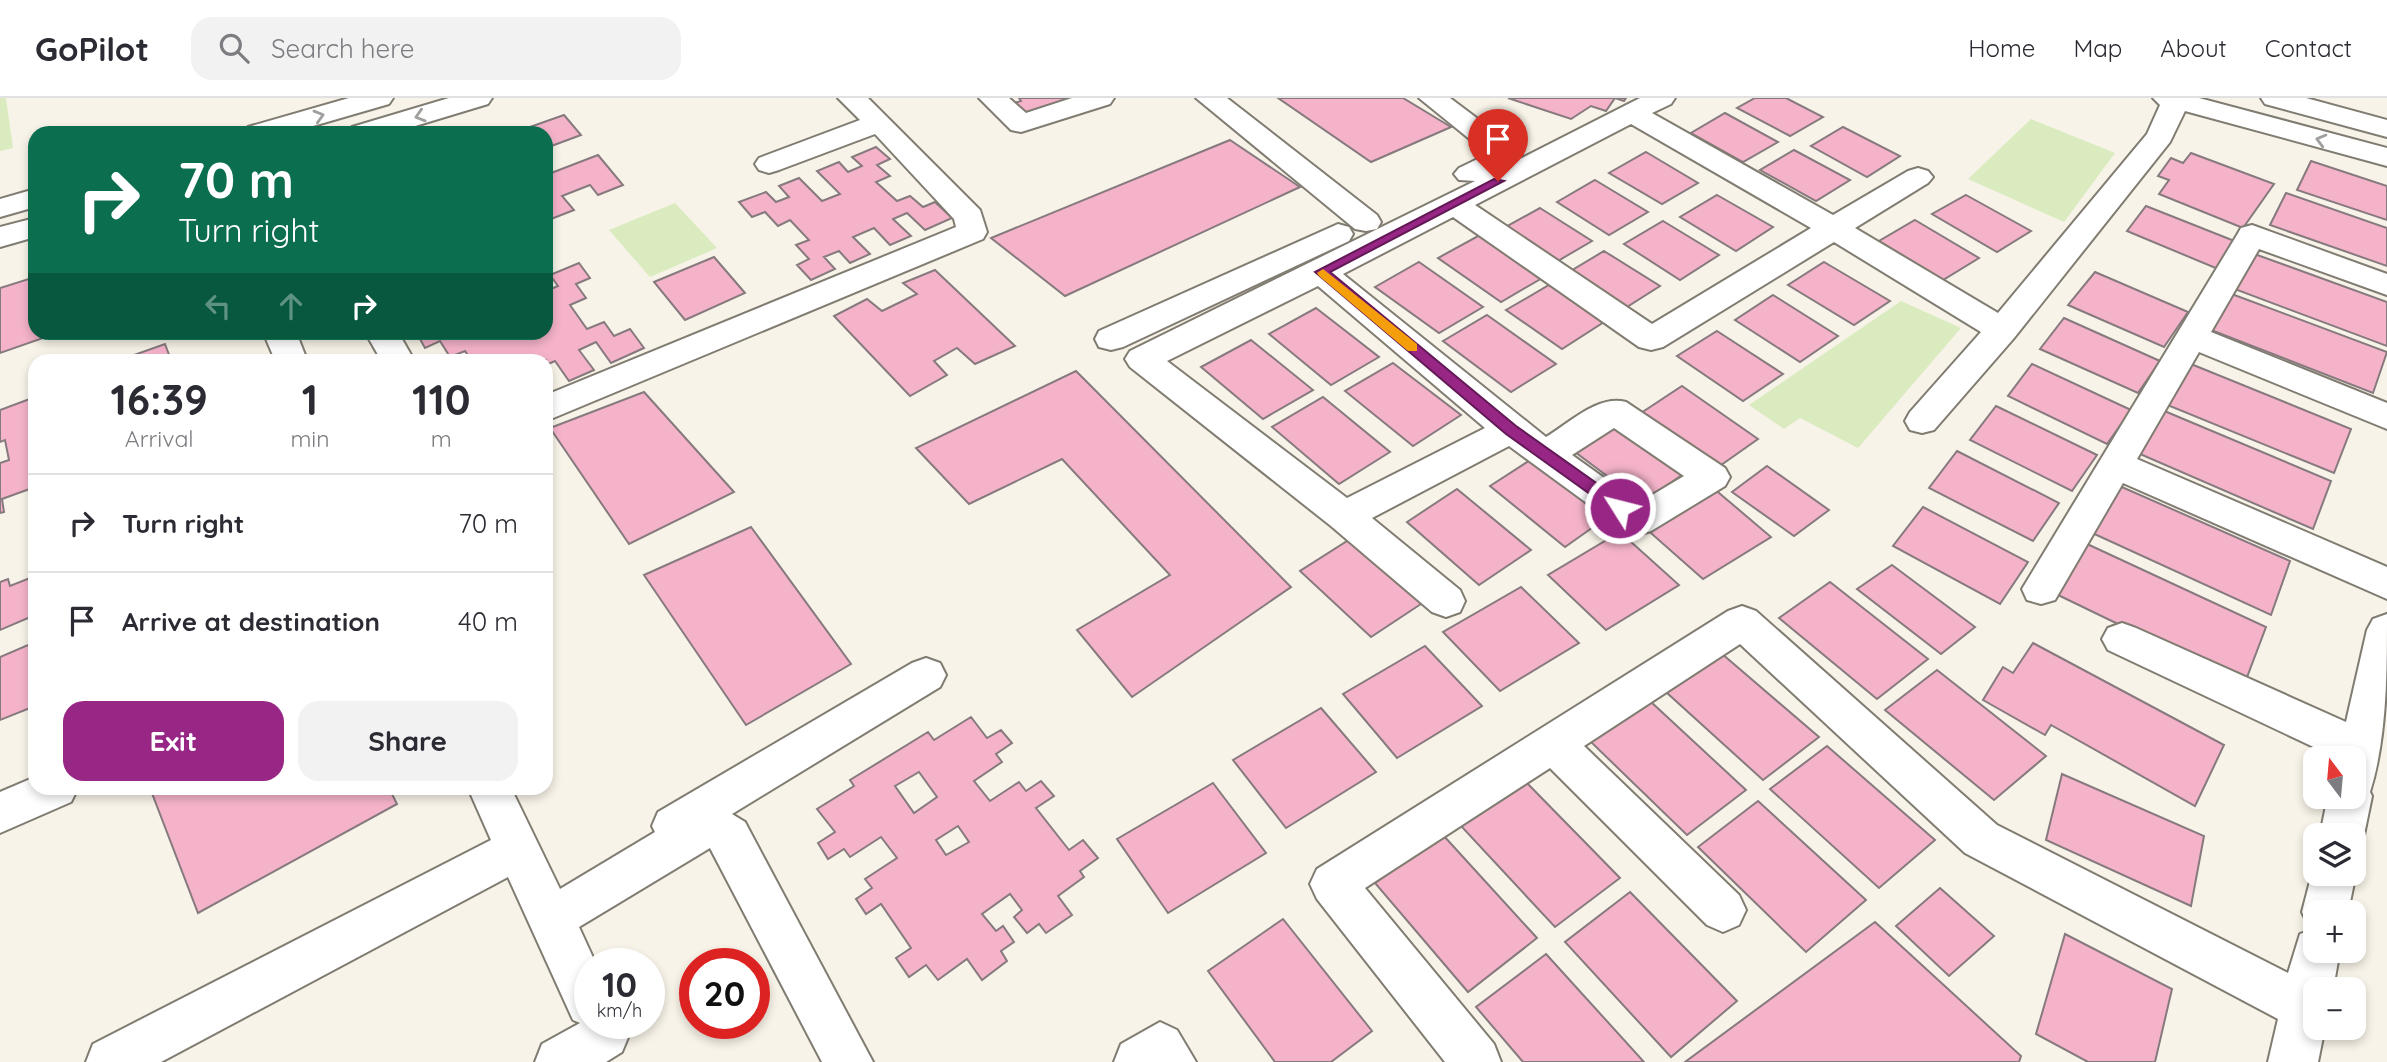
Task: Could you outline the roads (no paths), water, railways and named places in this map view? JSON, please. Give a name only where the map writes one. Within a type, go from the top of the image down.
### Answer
[{"type":"street","points":[[282,126],[379,98]]},
{"type":"street","points":[[385,126],[478,98]]},
{"type":"street","points":[[553,406],[972,232],[969,217],[852,98]]},
{"type":"street","points":[[993,98],[1021,124],[1100,98]]},
{"type":"street","points":[[1210,98],[1366,222]]},
{"type":"street","points":[[1111,339],[1508,155],[1433,98]]},
{"type":"street","points":[[1446,601],[1344,516],[1142,359],[1321,272],[1661,98]]},
{"type":"street","points":[[2276,98],[2387,129]]},
{"type":"street","points":[[1922,421],[2002,330],[2160,136],[2171,99],[2387,157]]},
{"type":"street","points":[[1631,113],[1835,229],[2002,330]]},
{"type":"street","points":[[769,164],[878,122]]},
{"type":"street","points":[[1454,204],[1651,339],[1917,177]]},
{"type":"street","points":[[0,208],[28,200]]},
{"type":"street","points":[[0,237],[28,229]]},
{"type":"street","points":[[2041,589],[2252,236],[2387,285]]},
{"type":"street","points":[[1321,272],[1511,430],[1547,454]]},
{"type":"street","points":[[2191,337],[2387,417]]},
{"type":"street","points":[[1344,516],[1511,430]]},
{"type":"street","points":[[2114,464],[2387,584]]},
{"type":"street","points":[[1476,1062],[1333,884],[1742,622],[1981,839],[2303,1006]]},
{"type":"street","points":[[2361,746],[2387,630]]},
{"type":"street","points":[[2122,639],[2325,746]]},
{"type":"street","points":[[546,912],[926,675]]},
{"type":"street","points":[[1553,743],[1723,910]]},
{"type":"street","points":[[0,813],[40,795]]},
{"type":"street","points":[[492,795],[574,970]]},
{"type":"street","points":[[546,912],[692,834],[714,827],[729,836],[848,1062]]},
{"type":"street","points":[[111,1062],[519,848]]},
{"type":"street","points":[[2293,1062],[2303,1016]]},
{"type":"street","points":[[560,1062],[592,1039]]},
{"type":"street","points":[[1139,1062],[1160,1047],[1171,1062]]}]
